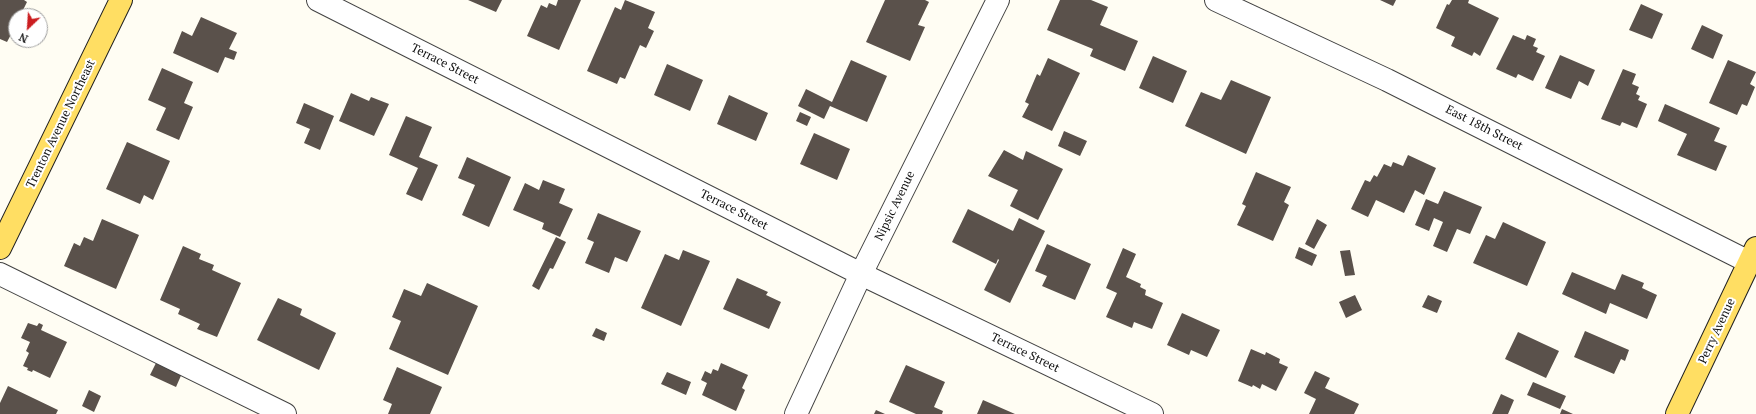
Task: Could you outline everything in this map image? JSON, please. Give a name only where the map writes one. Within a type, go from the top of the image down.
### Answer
[{"type":"main road","name":"Trenton Avenue Northeast","points":[[0,248],[121,0]]},
{"type":"main road","name":"Perry Avenue","points":[[1677,414],[1753,255]]},
{"type":"street","name":"Terrace Street","points":[[318,0],[862,274],[1152,414]]},
{"type":"street","name":"Nipsic Avenue","points":[[796,414],[862,274],[998,0]]},
{"type":"street","name":"East 18th Street","points":[[1216,0],[1753,255]]},
{"type":"street","points":[[0,274],[285,414]]},
{"type":"building","points":[[0,0],[24,0],[27,2],[24,8],[8,8],[8,40],[7,42],[0,39]]},
{"type":"building","points":[[468,0],[502,0],[496,12]]},
{"type":"building","points":[[558,0],[581,0],[559,50],[527,36],[541,5],[547,8],[549,3],[556,6]]},
{"type":"building","points":[[625,0],[655,12],[648,28],[654,31],[646,48],[640,45],[625,79],[620,77],[617,84],[587,71],[615,7],[621,10]]},
{"type":"building","points":[[885,0],[925,0],[929,2],[918,25],[925,27],[910,61],[866,42]]},
{"type":"building","points":[[1060,0],[1091,0],[1108,7],[1100,25],[1138,41],[1125,71],[1090,56],[1093,49],[1047,30]]},
{"type":"building","points":[[1380,0],[1396,0],[1393,6]]},
{"type":"building","points":[[1452,0],[1469,0],[1468,3],[1499,18],[1480,56],[1474,52],[1472,56],[1451,46],[1455,37],[1436,28],[1447,4],[1449,5]]},
{"type":"building","points":[[1641,4],[1663,14],[1652,39],[1629,30]]},
{"type":"building","points":[[201,17],[237,33],[229,49],[237,52],[234,60],[225,57],[218,73],[173,53],[182,31],[192,36]]},
{"type":"building","points":[[1702,25],[1723,35],[1713,59],[1691,49]]},
{"type":"building","points":[[1513,35],[1525,40],[1527,35],[1536,39],[1533,46],[1538,48],[1536,52],[1545,56],[1533,81],[1518,74],[1516,78],[1496,69]]},
{"type":"building","points":[[1560,55],[1595,70],[1588,86],[1579,81],[1571,99],[1545,88]]},
{"type":"building","points":[[1153,56],[1187,71],[1173,103],[1139,88]]},
{"type":"building","points":[[1048,58],[1080,73],[1052,131],[1022,117],[1029,104],[1025,102],[1037,74],[1040,76]]},
{"type":"building","points":[[851,60],[887,76],[867,122],[830,106],[824,119],[798,106],[806,89],[832,102]]},
{"type":"building","points":[[1728,60],[1756,72],[1750,84],[1755,87],[1747,106],[1742,104],[1737,115],[1709,103]]},
{"type":"building","points":[[667,64],[703,80],[690,111],[654,95]]},
{"type":"building","points":[[162,68],[193,82],[184,103],[193,107],[179,140],[156,130],[166,108],[148,100]]},
{"type":"building","points":[[1623,69],[1636,74],[1632,84],[1639,87],[1636,94],[1640,96],[1638,100],[1647,104],[1637,128],[1622,122],[1620,126],[1601,119]]},
{"type":"building","points":[[1231,80],[1271,97],[1246,154],[1185,126],[1201,92],[1221,100]]},
{"type":"building","points":[[351,93],[369,101],[371,97],[389,104],[374,136],[339,121]]},
{"type":"building","points":[[729,95],[768,113],[756,141],[717,124]]},
{"type":"building","points":[[304,103],[334,116],[320,150],[304,143],[310,129],[296,123]]},
{"type":"building","points":[[1665,104],[1720,128],[1714,141],[1727,146],[1716,171],[1677,155],[1687,134],[1658,121]]},
{"type":"building","points":[[800,112],[811,117],[807,126],[796,121]]},
{"type":"building","points":[[406,116],[432,127],[419,157],[438,165],[422,201],[406,194],[418,168],[389,155]]},
{"type":"building","points":[[1064,131],[1087,141],[1080,156],[1058,146]]},
{"type":"building","points":[[814,133],[850,149],[837,180],[800,164]]},
{"type":"building","points":[[127,142],[170,161],[153,200],[144,195],[140,204],[106,189]]},
{"type":"building","points":[[1004,150],[1023,160],[1026,151],[1063,169],[1038,220],[1010,206],[1018,190],[988,176]]},
{"type":"building","points":[[1408,155],[1436,168],[1424,195],[1415,190],[1404,213],[1376,200],[1368,217],[1351,209],[1365,180],[1370,182],[1374,175],[1377,177],[1384,164],[1391,167],[1393,162],[1403,166]]},
{"type":"building","points":[[467,157],[511,177],[489,227],[462,215],[475,185],[458,178]]},
{"type":"building","points":[[1256,172],[1291,187],[1284,202],[1289,205],[1273,241],[1237,225],[1246,206],[1242,204]]},
{"type":"building","points":[[543,180],[565,189],[559,203],[573,209],[560,237],[542,229],[544,223],[513,210],[525,183],[539,190]]},
{"type":"building","points":[[1444,191],[1482,207],[1470,234],[1457,229],[1447,252],[1433,246],[1443,222],[1434,218],[1429,231],[1415,225],[1426,199],[1438,204]]},
{"type":"building","points":[[968,209],[1013,231],[1019,218],[1045,231],[1010,303],[984,290],[999,260],[998,259],[996,264],[952,242]]},
{"type":"building","points":[[598,213],[641,231],[627,262],[615,257],[609,273],[585,263],[594,242],[587,239]]},
{"type":"building","points":[[102,219],[139,235],[116,289],[64,266],[74,243],[80,246],[84,237],[93,241]]},
{"type":"building","points":[[1317,219],[1327,225],[1314,249],[1305,244]]},
{"type":"building","points":[[1503,222],[1546,242],[1527,286],[1473,263],[1486,235],[1495,239]]},
{"type":"building","points":[[556,237],[566,242],[553,269],[550,268],[539,290],[532,286]]},
{"type":"building","points":[[1047,244],[1091,264],[1075,300],[1042,286],[1047,276],[1035,271]]},
{"type":"building","points":[[183,246],[201,254],[199,259],[214,265],[212,270],[241,283],[217,337],[197,329],[200,324],[178,314],[180,309],[160,300]]},
{"type":"building","points":[[1299,247],[1317,255],[1312,266],[1295,258]]},
{"type":"building","points":[[1123,248],[1136,254],[1126,277],[1141,284],[1140,287],[1146,290],[1145,295],[1163,303],[1152,329],[1134,322],[1132,328],[1106,317],[1117,293],[1106,288]]},
{"type":"building","points":[[683,250],[710,261],[681,326],[641,308],[665,254],[679,260]]},
{"type":"building","points":[[1350,250],[1355,275],[1345,276],[1340,251]]},
{"type":"building","points":[[1572,272],[1615,290],[1622,274],[1644,283],[1642,288],[1657,295],[1647,319],[1610,303],[1606,314],[1562,294]]},
{"type":"building","points":[[737,278],[768,292],[766,295],[781,302],[769,329],[723,309]]},
{"type":"building","points":[[427,283],[478,306],[448,375],[389,349],[401,321],[392,317],[404,289],[421,296]]},
{"type":"building","points":[[1355,295],[1362,310],[1346,318],[1339,302]]},
{"type":"building","points":[[1428,295],[1442,301],[1437,313],[1422,307]]},
{"type":"building","points":[[278,298],[302,309],[300,315],[336,333],[319,370],[257,340]]},
{"type":"building","points":[[1182,313],[1220,330],[1207,357],[1191,350],[1189,355],[1167,345]]},
{"type":"building","points":[[28,323],[37,326],[39,323],[43,325],[41,330],[67,342],[50,378],[33,370],[32,372],[27,370],[28,368],[23,366],[29,353],[26,351],[30,342],[21,338]]},
{"type":"building","points":[[596,328],[607,333],[604,341],[592,336]]},
{"type":"building","points":[[1585,331],[1629,350],[1625,361],[1621,359],[1614,374],[1574,357]]},
{"type":"building","points":[[1518,332],[1559,351],[1546,378],[1505,359]]},
{"type":"building","points":[[1251,349],[1265,355],[1266,352],[1280,359],[1279,363],[1288,367],[1276,391],[1262,384],[1260,389],[1253,385],[1252,387],[1238,381]]},
{"type":"building","points":[[158,359],[183,371],[176,387],[150,375]]},
{"type":"building","points":[[721,363],[748,375],[742,388],[745,390],[736,411],[702,395],[707,383],[701,380],[705,371],[711,374],[713,369],[718,371]]},
{"type":"building","points":[[906,365],[945,382],[934,407],[943,411],[942,414],[916,414],[889,402]]},
{"type":"building","points":[[397,367],[442,387],[430,414],[388,414],[392,404],[383,400]]},
{"type":"building","points":[[1315,371],[1330,378],[1325,388],[1359,404],[1354,414],[1309,414],[1316,399],[1304,393]]},
{"type":"building","points":[[667,372],[691,382],[686,395],[661,384]]},
{"type":"building","points":[[1533,382],[1566,396],[1560,409],[1527,395]]},
{"type":"building","points":[[8,386],[58,410],[56,414],[0,414],[0,403]]},
{"type":"building","points":[[89,390],[101,396],[94,412],[82,406]]},
{"type":"building","points":[[1501,394],[1514,400],[1508,414],[1492,414]]},
{"type":"building","points":[[983,400],[1015,414],[977,414]]},
{"type":"building","points":[[1562,409],[1573,414],[1560,414]]},
{"type":"building","points":[[876,410],[885,414],[874,414]]}]
